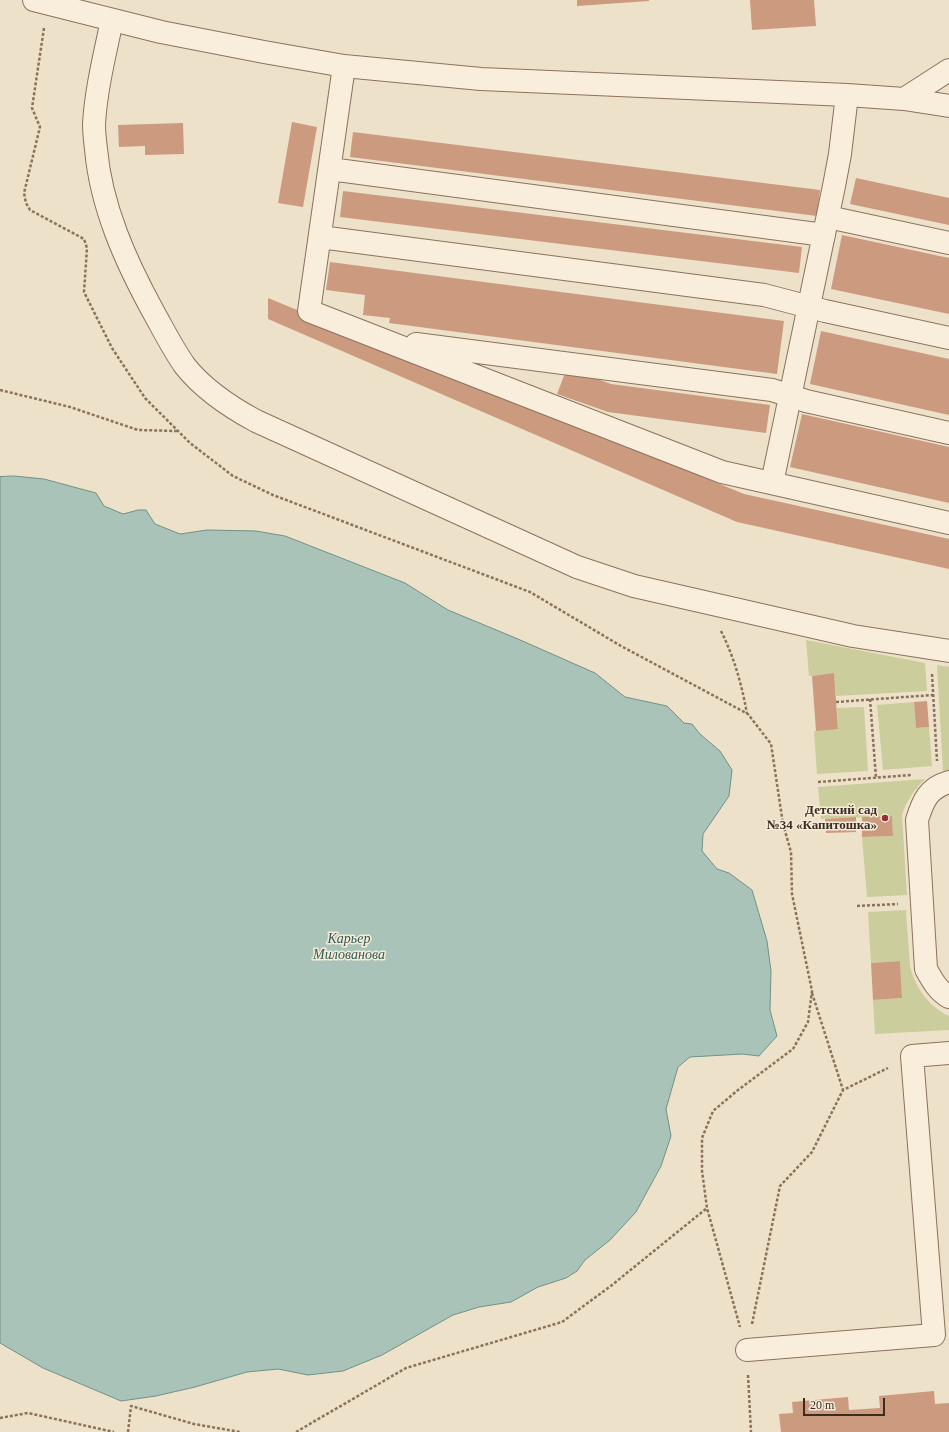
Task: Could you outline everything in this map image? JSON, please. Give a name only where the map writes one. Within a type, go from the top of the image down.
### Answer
[{"type":"street","points":[[41,2],[161,32],[344,66],[481,79],[847,95],[949,106]]},
{"type":"street","points":[[112,20],[98,90],[94,125],[98,166],[106,202],[118,238],[138,286],[170,344],[186,366],[207,389],[230,407],[256,421],[577,567],[634,586],[853,636],[949,651]]},
{"type":"street","points":[[344,66],[309,311],[722,472],[949,523]]},
{"type":"street","points":[[904,100],[949,70]]},
{"type":"street","points":[[772,483],[840,154],[847,95]]},
{"type":"street","points":[[330,169],[826,226],[949,243]]},
{"type":"street","points":[[320,237],[764,295],[809,307],[949,338]]},
{"type":"street","points":[[381,340],[772,390],[806,401],[949,433]]},
{"type":"street","points":[[942,780],[922,804],[917,820],[926,969],[934,982],[944,994],[949,997]]},
{"type":"street","points":[[747,1350],[934,1335],[912,1056],[949,1053]]},
{"type":"path","points":[[41,2],[32,108],[40,127],[24,193],[26,203],[30,210],[84,239],[87,248],[84,292],[112,348],[146,398],[178,431],[190,443],[233,476],[273,495],[530,592],[621,646],[748,714]]},
{"type":"path","points":[[0,390],[70,407],[138,430],[178,431]]},
{"type":"path","points":[[704,602],[722,633],[734,660],[748,714],[770,744],[783,824],[792,852],[792,894],[812,991],[843,1090]]},
{"type":"path","points":[[818,782],[876,778],[942,780],[932,672]]},
{"type":"path","points":[[836,702],[933,695]]},
{"type":"path","points":[[870,699],[876,778]]},
{"type":"path","points":[[857,906],[922,902]]},
{"type":"path","points":[[751,1432],[747,1350],[707,1208],[702,1171],[702,1138],[713,1111],[738,1090],[793,1049],[808,1022],[812,991]]},
{"type":"path","points":[[747,1350],[780,1186],[812,1152],[843,1090],[912,1056]]},
{"type":"path","points":[[296,1432],[406,1368],[562,1322],[612,1285],[707,1208]]},
{"type":"path","points":[[128,1432],[131,1406],[194,1424],[240,1432]]},
{"type":"path","points":[[0,1418],[28,1413],[114,1432]]},
{"type":"green space","points":[[806,640],[925,663],[927,691],[836,696],[834,674],[809,676]]},
{"type":"green space","points":[[937,665],[949,667],[949,770],[943,771]]},
{"type":"green space","points":[[914,702],[916,728],[929,727],[932,766],[883,770],[877,705]]},
{"type":"green space","points":[[864,707],[868,771],[817,774],[814,731],[838,728],[837,708]]},
{"type":"green space","points":[[925,779],[911,796],[902,815],[907,895],[867,897],[862,837],[893,836],[892,816],[821,819],[818,787]]},
{"type":"green space","points":[[906,910],[910,966],[912,974],[919,989],[929,1002],[949,1016],[949,1030],[875,1034],[873,1000],[902,998],[900,961],[871,963],[868,912]]},
{"type":"water","name":"Карьер Милованова","points":[[14,476],[44,479],[96,493],[104,506],[123,514],[138,510],[146,510],[155,524],[180,534],[207,530],[256,531],[285,536],[405,583],[448,610],[595,673],[625,697],[667,706],[684,723],[692,724],[700,734],[720,751],[732,770],[729,796],[703,834],[702,851],[717,869],[729,873],[752,890],[767,941],[771,971],[770,1010],[777,1036],[759,1056],[742,1054],[690,1057],[678,1067],[666,1109],[671,1136],[661,1166],[636,1212],[610,1240],[585,1260],[577,1271],[566,1278],[538,1287],[511,1302],[479,1307],[453,1315],[382,1355],[343,1371],[308,1375],[278,1369],[247,1372],[195,1387],[156,1396],[121,1401],[43,1368],[0,1343],[0,477]]},
{"type":"building","points":[[577,0],[649,0],[649,1],[577,6]]},
{"type":"building","points":[[750,0],[814,0],[816,26],[752,30]]},
{"type":"building","points":[[292,122],[317,127],[303,207],[278,203]]},
{"type":"building","points":[[183,123],[184,154],[145,155],[145,146],[119,147],[118,125]]},
{"type":"building","points":[[353,132],[820,190],[817,216],[350,157]]},
{"type":"building","points":[[856,178],[949,198],[949,225],[850,204]]},
{"type":"building","points":[[343,191],[802,247],[799,273],[340,217]]},
{"type":"building","points":[[842,235],[949,258],[949,314],[831,289]]},
{"type":"building","points":[[330,262],[784,321],[777,374],[389,323],[390,318],[363,315],[365,295],[326,290]]},
{"type":"building","points":[[268,298],[744,494],[949,539],[949,569],[737,522],[268,319]]},
{"type":"building","points":[[821,331],[949,359],[949,415],[810,384]]},
{"type":"building","points":[[567,368],[611,384],[770,405],[766,433],[608,412],[557,394]]},
{"type":"building","points":[[802,414],[949,447],[949,503],[790,467]]},
{"type":"building","points":[[834,673],[838,729],[816,731],[812,676]]},
{"type":"building","points":[[927,701],[929,727],[916,728],[914,702]]},
{"type":"building","points":[[892,816],[893,836],[862,837],[862,817]]},
{"type":"building","points":[[856,817],[856,832],[826,833],[825,819]]},
{"type":"building","points":[[900,961],[902,998],[873,1000],[871,963]]},
{"type":"building","points":[[934,1391],[935,1404],[949,1403],[949,1432],[781,1432],[779,1414],[793,1413],[792,1402],[848,1397],[849,1410],[880,1408],[879,1396]]},
{"type":"place","name":"Детский сад №34 «Капитошка»","points":[[885,818]]}]
